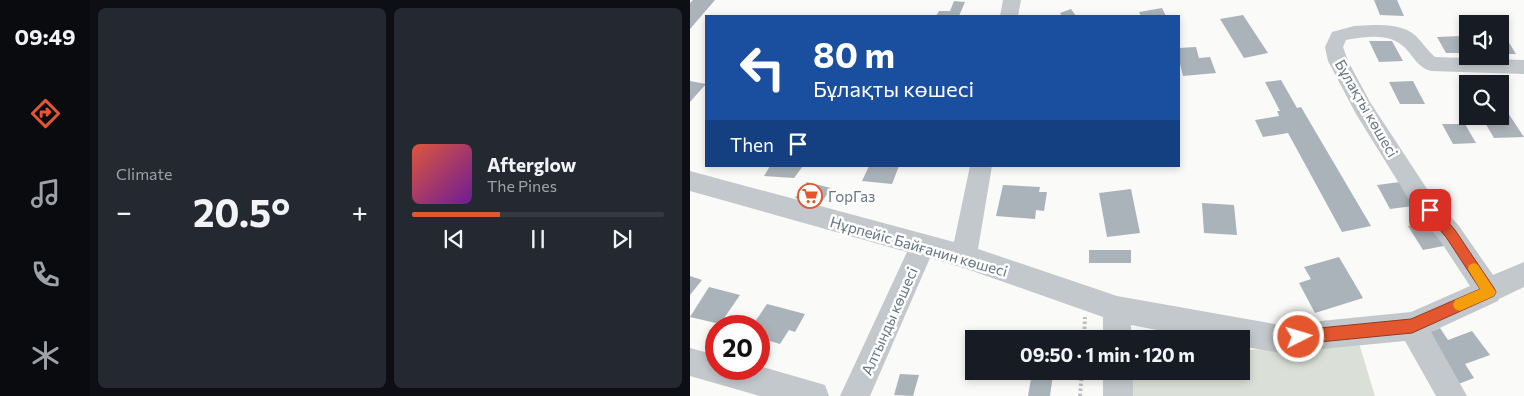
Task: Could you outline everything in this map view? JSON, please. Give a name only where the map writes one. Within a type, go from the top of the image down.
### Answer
[{"type":"street","points":[[1009,15],[1012,0]]},
{"type":"street","name":"Бұлақты көшесі","points":[[1489,292],[1450,234],[1421,198],[1364,108],[1338,61],[1334,46],[1339,36],[1352,32],[1393,33],[1404,36],[1409,40],[1423,59],[1430,64],[1524,67]]},
{"type":"street","points":[[964,256],[981,167]]},
{"type":"street","name":"Нұрпейіс Байғанин көшесі","points":[[690,181],[964,256],[1117,309],[1280,339],[1412,326],[1489,292],[1524,274]]},
{"type":"street","name":"Алтынды көшесі","points":[[855,396],[923,246]]},
{"type":"street","points":[[1117,309],[1117,330]]},
{"type":"street","points":[[1412,326],[1452,396]]},
{"type":"street","points":[[690,362],[764,390],[814,396]]},
{"type":"street","points":[[1118,380],[1118,396]]},
{"type":"path","points":[[1080,396],[1081,380]]},
{"type":"shaded area","points":[[1358,340],[1375,396],[1130,396],[1129,380],[1250,380],[1250,350]]},
{"type":"building","points":[[693,0],[715,0],[690,29],[690,3]]},
{"type":"building","points":[[1374,0],[1397,0],[1404,16],[1380,15]]},
{"type":"building","points":[[954,1],[965,2],[959,15],[937,15],[939,11],[950,11]]},
{"type":"building","points":[[1162,8],[1166,15],[1140,15],[1139,12]]},
{"type":"building","points":[[1071,9],[1075,15],[1061,15],[1060,13]]},
{"type":"building","points":[[1243,15],[1268,53],[1244,58],[1220,19]]},
{"type":"building","points":[[1459,36],[1459,53],[1446,53],[1437,37]]},
{"type":"building","points":[[1369,41],[1392,41],[1403,61],[1379,62]]},
{"type":"building","points":[[1509,43],[1516,54],[1509,54]]},
{"type":"building","points":[[1196,47],[1199,58],[1210,57],[1216,73],[1183,76],[1180,64],[1180,48]]},
{"type":"building","points":[[1281,80],[1297,108],[1301,107],[1371,226],[1342,232],[1288,133],[1263,137],[1255,120],[1279,116],[1277,111],[1280,111],[1265,82]]},
{"type":"building","points":[[690,81],[705,84],[705,85],[690,102]]},
{"type":"building","points":[[1413,81],[1425,104],[1400,104],[1389,82]]},
{"type":"building","points":[[1509,114],[1524,137],[1494,138],[1486,125],[1509,125]]},
{"type":"building","points":[[1442,124],[1466,125],[1476,143],[1453,144]]},
{"type":"building","points":[[769,167],[802,167],[794,178],[764,176]]},
{"type":"building","points":[[869,167],[899,167],[892,184],[862,181]]},
{"type":"building","points":[[807,182],[831,188],[820,205],[795,198]]},
{"type":"building","points":[[1400,182],[1413,206],[1390,209],[1377,185]]},
{"type":"building","points":[[1003,185],[1040,187],[1039,192],[1047,192],[1044,211],[1036,210],[1035,219],[996,216]]},
{"type":"building","points":[[1131,189],[1140,233],[1107,237],[1099,193]]},
{"type":"building","points":[[1202,203],[1234,205],[1237,235],[1204,233]]},
{"type":"building","points":[[1429,222],[1454,244],[1423,250],[1408,226]]},
{"type":"building","points":[[1089,250],[1131,250],[1131,263],[1089,263]]},
{"type":"building","points":[[1339,257],[1363,298],[1315,313],[1299,283],[1311,279],[1304,267]]},
{"type":"building","points":[[690,276],[702,280],[690,295]]},
{"type":"building","points":[[709,287],[740,295],[726,315],[705,315],[705,320],[690,317]]},
{"type":"building","points":[[767,304],[805,314],[795,332],[789,330],[780,344],[770,341],[770,315],[760,315]]},
{"type":"building","points":[[1440,328],[1448,340],[1472,331],[1490,355],[1465,364],[1474,378],[1453,386],[1420,336]]},
{"type":"building","points":[[900,374],[919,375],[913,396],[894,395]]},
{"type":"building","points":[[1031,380],[1052,380],[1050,396],[1028,396]]},
{"type":"slow traffic","points":[[1460,305],[1489,292],[1474,269]]},
{"type":"place","name":"ГорГаз","points":[[810,196]]},
{"type":"route","points":[[1299,337],[1412,326],[1489,292],[1450,234],[1430,210]]}]
